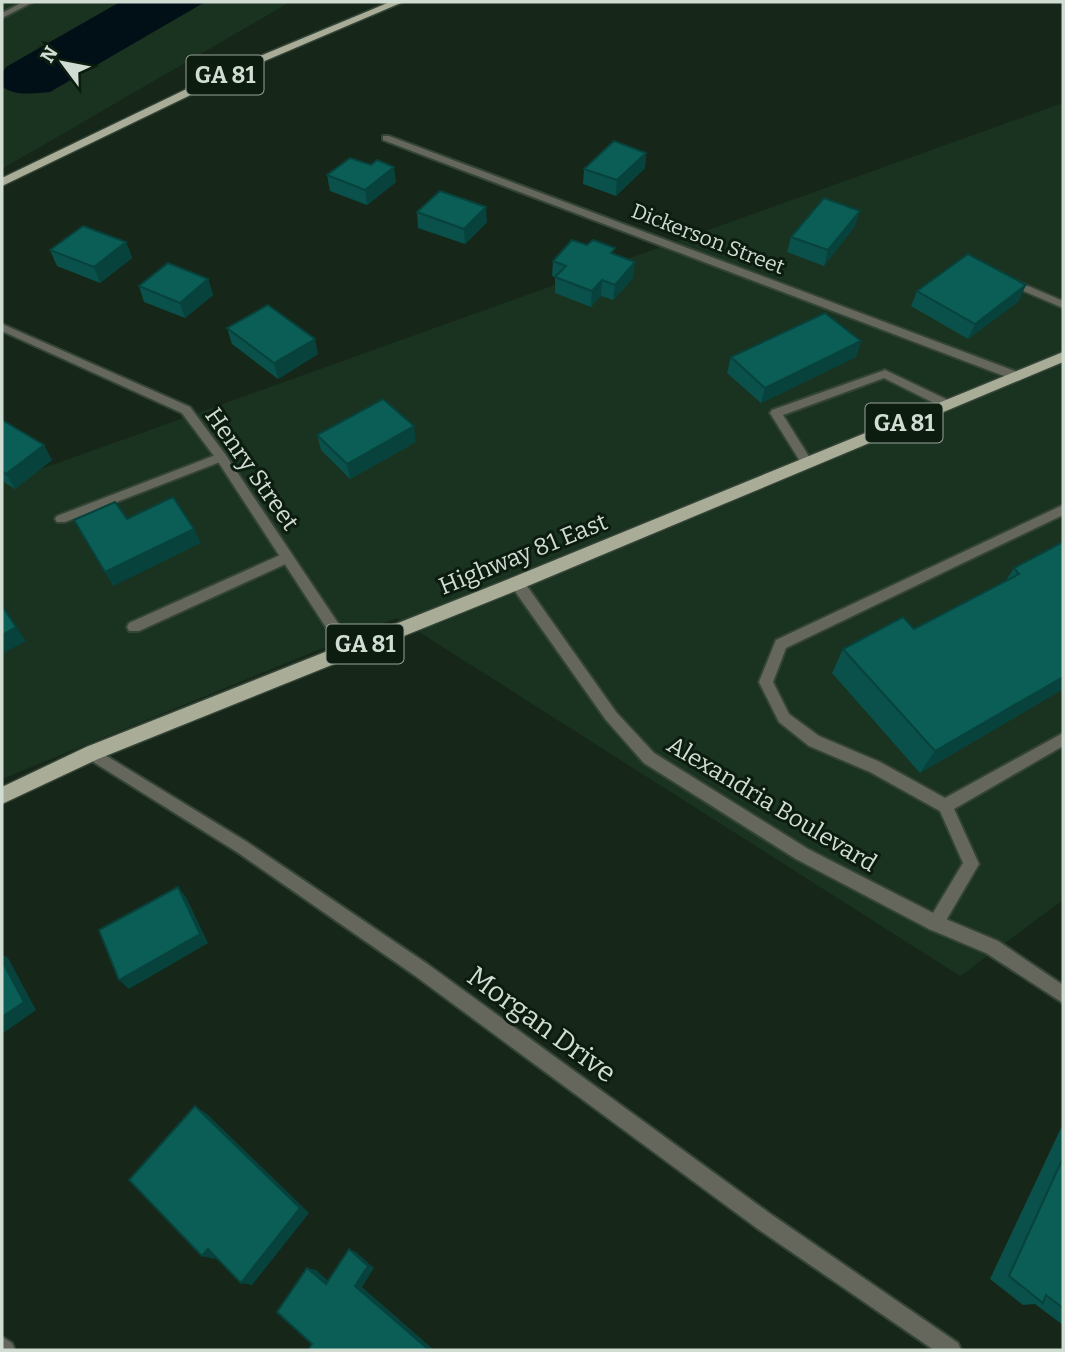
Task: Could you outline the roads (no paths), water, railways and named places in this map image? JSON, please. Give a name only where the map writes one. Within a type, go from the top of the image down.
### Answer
[{"type":"main road","name":"GA 81","points":[[2,182],[230,72],[398,2]]},
{"type":"main road","name":"Highway 81 East","points":[[2,796],[92,753],[517,583],[1063,357]]},
{"type":"street","points":[[2,16],[29,2]]},
{"type":"street","name":"Dickerson Street","points":[[386,138],[1016,376]]},
{"type":"street","points":[[996,275],[1063,306]]},
{"type":"street","name":"Henry Street","points":[[2,327],[186,411],[221,457],[349,651]]},
{"type":"street","points":[[807,463],[776,413],[885,374],[948,405]]},
{"type":"street","points":[[61,519],[221,457]]},
{"type":"street","points":[[935,923],[971,864],[945,806],[875,767],[814,741],[784,718],[766,682],[781,644],[1063,510]]},
{"type":"street","points":[[134,627],[287,557]]},
{"type":"street","name":"Alexandria Boulevard","points":[[517,583],[611,716],[649,758],[802,854],[935,923],[992,947],[1063,995]]},
{"type":"street","points":[[945,806],[1063,740]]},
{"type":"street","name":"Morgan Drive","points":[[92,753],[242,847],[420,969],[765,1222],[951,1350]]}]
